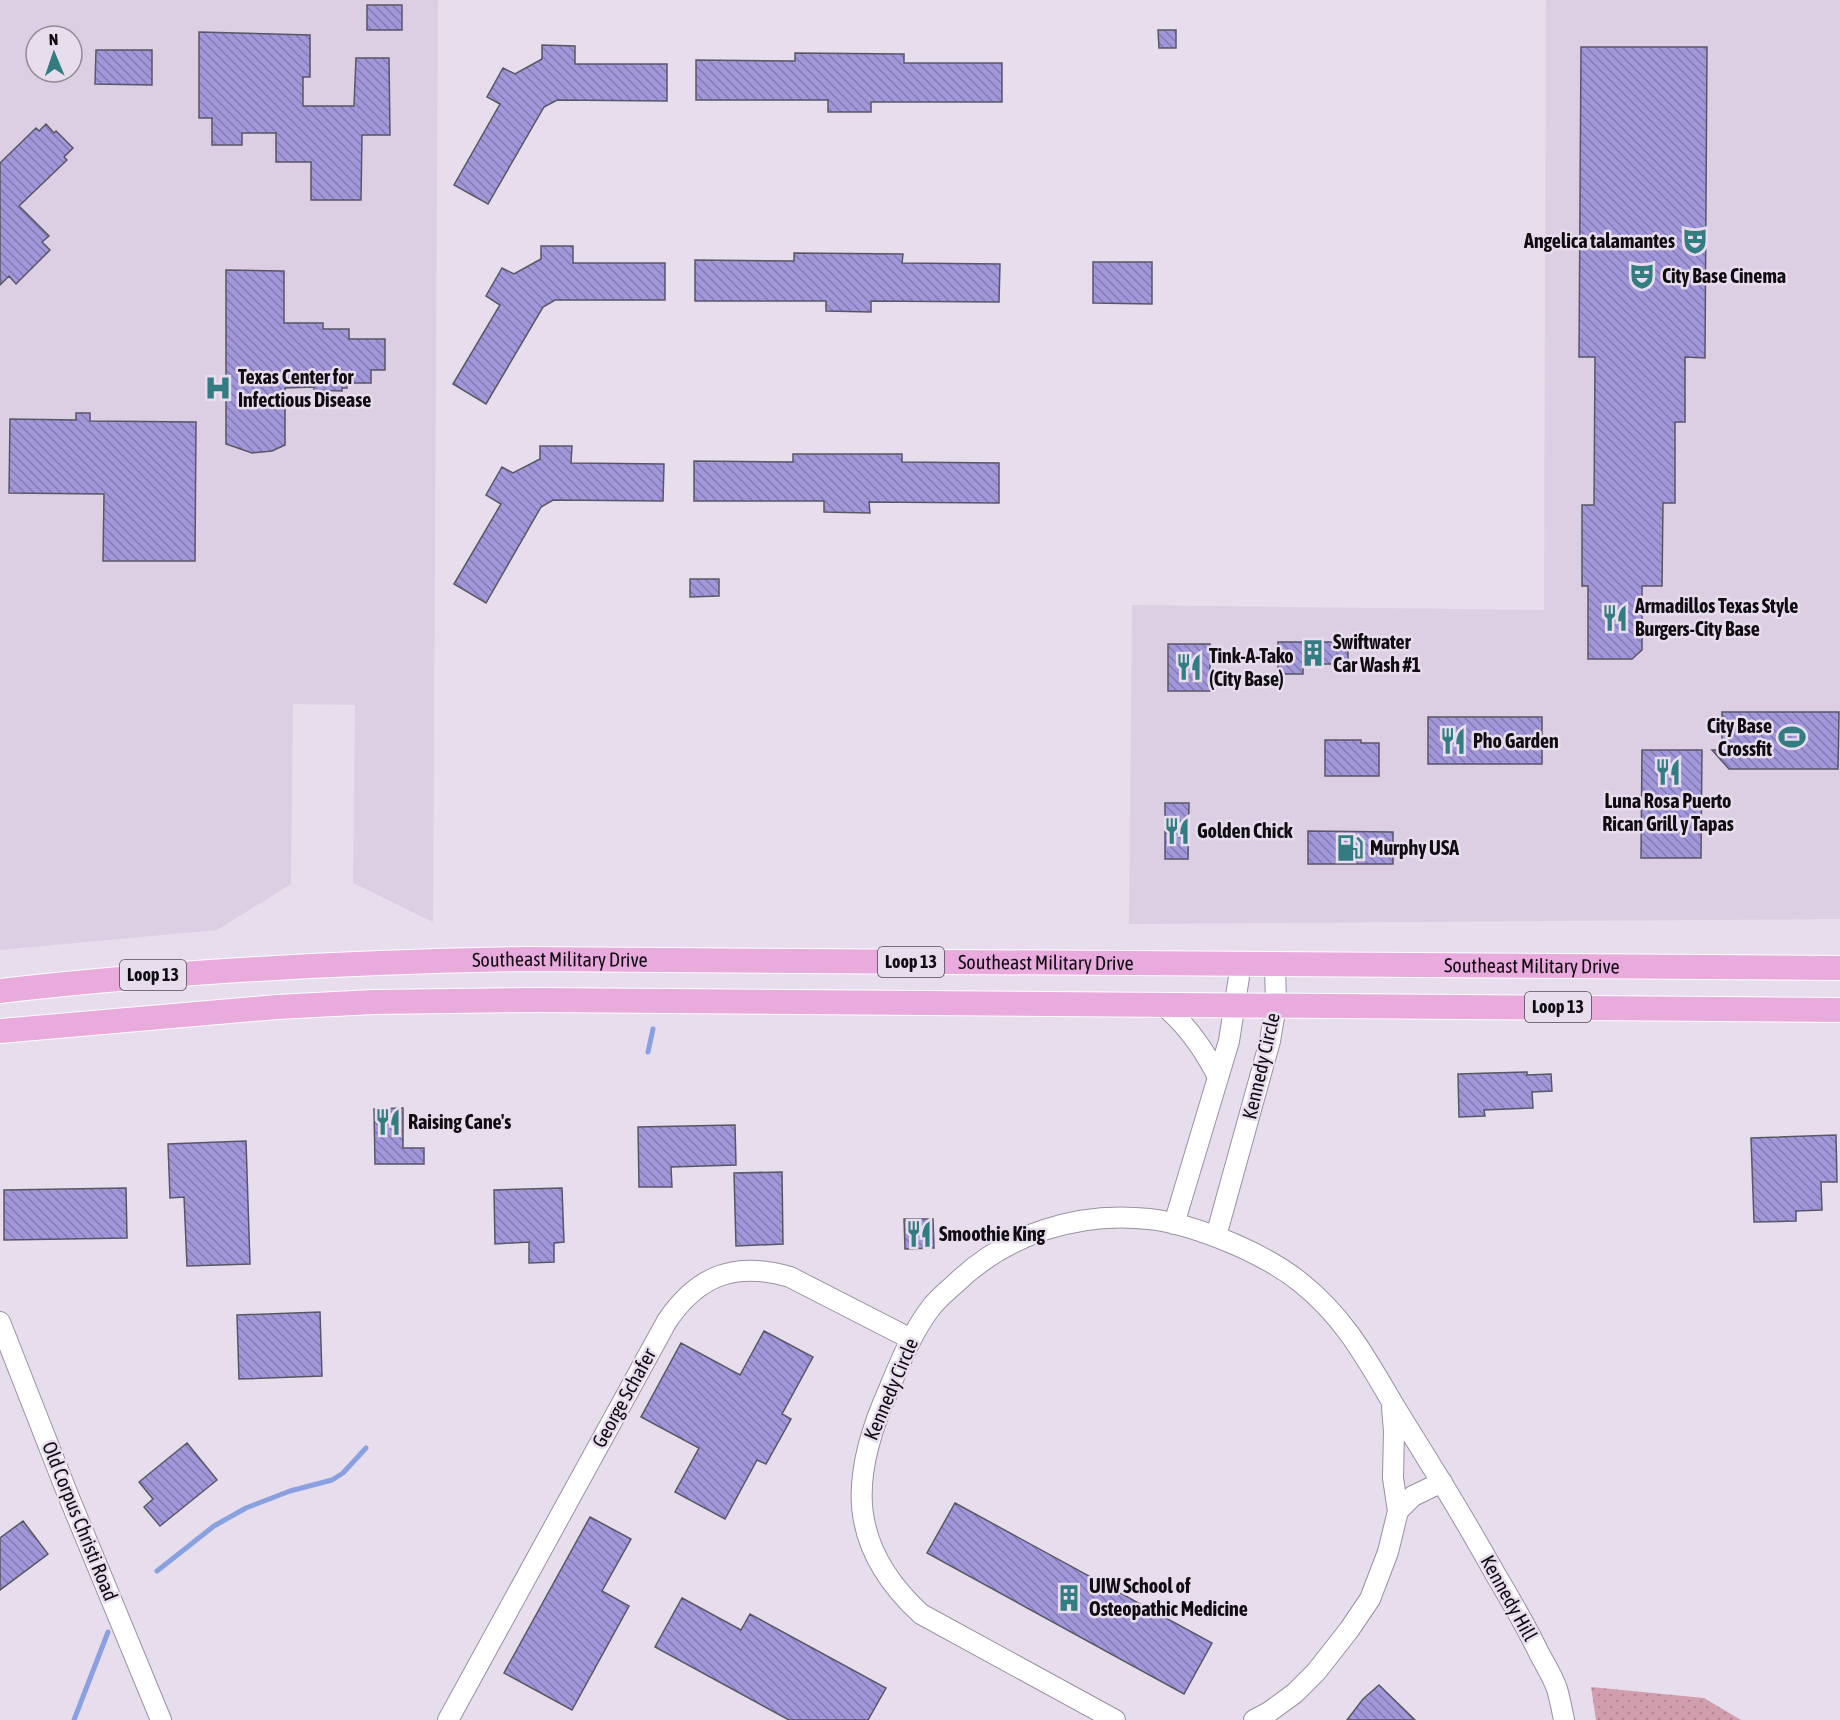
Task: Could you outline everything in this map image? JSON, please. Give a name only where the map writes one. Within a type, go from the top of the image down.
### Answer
[{"type":"main road","name":"Southeast Military Drive","points":[[0,991],[92,980],[382,961],[524,958],[1840,968]]},
{"type":"main road","points":[[306,966],[308,1005]]},
{"type":"main road","name":"Southeast Military Drive","points":[[0,1031],[308,1005],[539,1000],[1840,1010]]},
{"type":"street","name":"Kennedy Circle","points":[[1216,1236],[1270,1041],[1276,1005],[1275,963]]},
{"type":"street","name":"Kennedy Circle","points":[[1174,1224],[1229,1041],[1241,964]]},
{"type":"street","points":[[1163,1005],[1187,1028],[1218,1077]]},
{"type":"street","name":"Kennedy Circle","points":[[1114,1720],[921,1614],[900,1594],[881,1568],[870,1542],[863,1515],[862,1477],[868,1440],[874,1422],[911,1339],[934,1303],[970,1269],[1005,1246],[1059,1224],[1102,1218],[1150,1219],[1174,1224],[1216,1236],[1254,1253],[1301,1282],[1336,1316],[1380,1378],[1391,1401],[1442,1482]]},
{"type":"street","name":"George Schafer","points":[[448,1720],[667,1321],[678,1304],[693,1290],[710,1279],[730,1272],[750,1269],[770,1271],[790,1277],[911,1339]]},
{"type":"street","name":"Old Corpus Christi Road","points":[[0,1322],[68,1495],[161,1720]]},
{"type":"street","name":"Kennedy Circle","points":[[1254,1720],[1269,1712],[1295,1692],[1316,1672],[1370,1599],[1388,1552],[1398,1511],[1393,1478],[1394,1431],[1391,1401]]},
{"type":"street","points":[[1398,1511],[1413,1496],[1442,1482]]},
{"type":"street","name":"Kennedy Hill","points":[[1442,1482],[1528,1630],[1557,1688],[1564,1720]]},
{"type":"shaded area","name":"Texas Center for Infectious Disease","points":[[0,0],[438,0],[433,922],[353,883],[355,705],[293,704],[291,884],[217,930],[0,950]]},
{"type":"shaded area","points":[[1546,0],[1840,0],[1840,919],[1129,924],[1132,605],[1544,610]]},
{"type":"shaded area","points":[[1591,1687],[1704,1698],[1741,1720],[1596,1720]]},
{"type":"building","points":[[367,5],[402,5],[402,30],[367,30]]},
{"type":"building","points":[[1158,30],[1176,30],[1176,48],[1159,48]]},
{"type":"building","points":[[199,32],[310,35],[310,77],[303,77],[303,106],[354,106],[356,58],[389,58],[390,135],[362,135],[361,200],[311,200],[311,162],[276,162],[276,133],[242,133],[242,145],[212,145],[212,118],[199,118]]},
{"type":"building","points":[[542,45],[575,46],[575,64],[667,64],[667,101],[557,100],[544,107],[488,204],[454,185],[500,104],[487,97],[503,68],[515,74],[542,59]]},
{"type":"building","points":[[1581,47],[1707,47],[1705,358],[1685,357],[1685,422],[1675,422],[1675,503],[1663,503],[1662,586],[1642,586],[1642,650],[1632,659],[1588,659],[1588,586],[1582,586],[1582,505],[1594,505],[1595,357],[1579,357]]},
{"type":"building","points":[[96,50],[152,50],[152,85],[95,84]]},
{"type":"building","points":[[795,53],[904,54],[904,63],[1002,63],[1002,102],[871,102],[871,112],[828,112],[828,100],[696,100],[696,60],[795,61]]},
{"type":"building","points":[[46,124],[73,148],[64,157],[67,160],[19,206],[49,236],[42,242],[50,250],[16,284],[9,276],[0,285],[0,163],[36,128],[39,131]]},
{"type":"building","points":[[541,246],[573,246],[573,263],[665,263],[665,300],[555,300],[543,307],[486,404],[453,384],[500,305],[486,296],[502,268],[514,274],[541,259]]},
{"type":"building","points":[[794,253],[903,254],[902,263],[1000,264],[999,302],[871,301],[871,312],[826,311],[826,301],[695,301],[695,260],[794,261]]},
{"type":"building","points":[[1093,262],[1152,262],[1152,304],[1093,303]]},
{"type":"building","points":[[226,270],[284,271],[284,323],[323,323],[323,329],[349,329],[349,339],[385,339],[385,370],[371,370],[371,383],[347,383],[347,388],[342,388],[342,391],[314,390],[314,387],[285,388],[285,445],[272,451],[252,453],[226,444]]},
{"type":"building","points":[[76,413],[90,413],[90,421],[196,422],[195,561],[103,561],[104,494],[9,493],[10,419],[76,420]]},
{"type":"building","points":[[540,446],[572,446],[571,463],[664,464],[663,501],[553,500],[541,507],[486,603],[454,584],[501,504],[486,495],[502,467],[513,473],[540,459]]},
{"type":"building","points":[[793,454],[902,454],[902,462],[999,463],[999,503],[869,502],[870,513],[824,512],[824,501],[694,501],[694,461],[793,462]]},
{"type":"building","points":[[690,579],[719,579],[719,596],[690,597]]},
{"type":"building","name":"Swiftwater Car Wash #1","points":[[1278,642],[1348,642],[1348,664],[1303,664],[1303,674],[1278,674]]},
{"type":"building","name":"Tink-A-Tako (City Base)","points":[[1168,644],[1210,644],[1210,691],[1168,691]]},
{"type":"building","points":[[1722,712],[1839,712],[1838,769],[1729,769],[1712,750],[1722,750]]},
{"type":"building","points":[[1428,717],[1542,717],[1542,764],[1428,764]]},
{"type":"building","points":[[1325,740],[1361,740],[1361,743],[1379,743],[1379,776],[1325,776]]},
{"type":"building","points":[[1642,750],[1702,750],[1701,858],[1641,858]]},
{"type":"building","name":"Golden Chick","points":[[1165,803],[1189,803],[1188,859],[1165,859]]},
{"type":"building","name":"Murphy USA","points":[[1308,831],[1393,832],[1393,864],[1308,864]]},
{"type":"building","points":[[1527,1072],[1527,1075],[1551,1074],[1552,1091],[1532,1092],[1533,1108],[1484,1110],[1485,1116],[1459,1117],[1458,1074]]},
{"type":"building","points":[[403,1108],[403,1148],[424,1148],[424,1164],[375,1164],[374,1109]]},
{"type":"building","points":[[735,1125],[736,1165],[671,1167],[672,1187],[639,1187],[638,1127]]},
{"type":"building","points":[[1836,1135],[1837,1182],[1821,1182],[1822,1210],[1796,1211],[1796,1221],[1754,1222],[1751,1138]]},
{"type":"building","points":[[246,1141],[250,1264],[187,1266],[184,1197],[170,1198],[168,1144]]},
{"type":"building","points":[[782,1172],[783,1244],[736,1246],[734,1173]]},
{"type":"building","points":[[126,1188],[127,1238],[4,1240],[4,1190]]},
{"type":"building","points":[[562,1188],[564,1242],[554,1243],[554,1262],[529,1263],[529,1242],[495,1244],[494,1190]]},
{"type":"building","name":"Smoothie King","points":[[904,1219],[933,1219],[934,1248],[905,1249]]},
{"type":"building","points":[[320,1312],[322,1376],[239,1379],[237,1315]]},
{"type":"building","points":[[764,1331],[813,1357],[782,1414],[791,1419],[766,1464],[757,1460],[725,1519],[675,1492],[699,1448],[641,1417],[681,1343],[740,1375]]},
{"type":"building","points":[[187,1443],[217,1480],[160,1526],[144,1507],[153,1499],[139,1482]]},
{"type":"building","name":"UIW School of Osteopathic Medicine","points":[[955,1503],[1212,1643],[1184,1694],[927,1553]]},
{"type":"building","points":[[590,1517],[631,1539],[602,1591],[629,1606],[572,1710],[504,1673]]},
{"type":"building","points":[[23,1521],[48,1554],[0,1590],[0,1538]]},
{"type":"building","points":[[682,1598],[741,1630],[750,1614],[886,1688],[868,1720],[789,1720],[655,1647]]},
{"type":"building","points":[[1379,1685],[1415,1720],[1347,1720],[1363,1699]]},
{"type":"waterway","points":[[648,1052],[653,1029]]},
{"type":"waterway","points":[[157,1571],[214,1526],[246,1508],[290,1491],[332,1480],[343,1473],[366,1448]]},
{"type":"waterway","points":[[74,1720],[108,1632]]},
{"type":"place","name":"Angelica talamantes","points":[[1695,241]]},
{"type":"place","name":"City Base Cinema","points":[[1642,276]]},
{"type":"place","name":"Texas Center for Infectious Disease","points":[[218,388]]},
{"type":"place","name":"Armadillos Texas Style Burgers-City Base","points":[[1615,618]]},
{"type":"place","name":"Swiftwater Car Wash #1","points":[[1313,653]]},
{"type":"place","name":"Tink-A-Tako (City Base)","points":[[1189,667]]},
{"type":"place","name":"City Base Crossfit","points":[[1792,737]]},
{"type":"place","name":"Pho Garden","points":[[1453,741]]},
{"type":"place","name":"Luna Rosa Puerto Rican Grill y Tapas","points":[[1668,772]]},
{"type":"place","name":"Golden Chick","points":[[1177,831]]},
{"type":"place","name":"Murphy USA","points":[[1350,848]]},
{"type":"place","name":"Raising Cane's","points":[[388,1122]]},
{"type":"place","name":"Smoothie King","points":[[919,1234]]},
{"type":"place","name":"UIW School of Osteopathic Medicine","points":[[1069,1598]]}]
